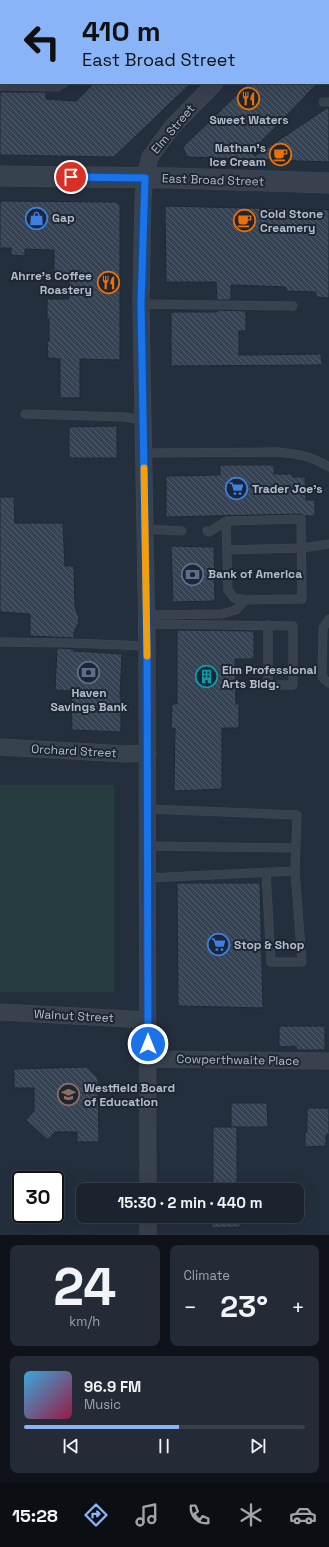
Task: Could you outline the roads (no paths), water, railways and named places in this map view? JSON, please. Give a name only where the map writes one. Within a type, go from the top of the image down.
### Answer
[{"type":"street","name":"Elm Street","points":[[148,1183],[147,620],[141,304],[145,178],[150,156],[172,127],[214,84]]},
{"type":"street","name":"East Broad Street","points":[[0,176],[329,183]]},
{"type":"street","name":"Orchard Street","points":[[0,748],[126,754],[148,753]]},
{"type":"street","name":"Walnut Street","points":[[0,1012],[148,1020]]},
{"type":"street","name":"Cowperthwaite Place","points":[[148,1059],[329,1061]]},
{"type":"street","points":[[148,1223],[148,1235]]},
{"type":"lane","points":[[0,86],[56,87],[62,84]]},
{"type":"lane","points":[[141,304],[293,306]]},
{"type":"lane","points":[[25,414],[125,417],[143,420]]},
{"type":"lane","points":[[144,453],[284,452],[316,459],[329,467]]},
{"type":"lane","points":[[207,531],[209,532],[226,521],[301,519],[302,598],[245,600],[234,598],[228,590],[226,521]]},
{"type":"lane","points":[[145,530],[182,531]]},
{"type":"lane","points":[[228,550],[302,548],[329,544]]},
{"type":"lane","points":[[147,620],[222,614],[236,610],[245,600]]},
{"type":"lane","points":[[329,619],[323,628],[322,675],[329,683]]},
{"type":"lane","points":[[147,620],[293,626],[292,685],[268,685],[268,625]]},
{"type":"lane","points":[[0,642],[147,646]]},
{"type":"lane","points":[[148,809],[297,815],[295,871],[302,962],[271,962],[266,872]]},
{"type":"lane","points":[[148,846],[296,848]]},
{"type":"lane","points":[[148,878],[295,871]]},
{"type":"place","name":"Sweet Waters","points":[[249,99]]},
{"type":"place","name":"Nathan's Ice Cream","points":[[281,155]]},
{"type":"place","name":"Gap","points":[[37,218]]},
{"type":"place","name":"Cold Stone Creamery","points":[[244,221]]},
{"type":"place","name":"Ahrre's Coffee Roastery","points":[[108,283]]},
{"type":"place","name":"Trader Joe's","points":[[236,489]]},
{"type":"place","name":"Bank of America","points":[[193,574]]},
{"type":"place","name":"Haven Savings Bank","points":[[89,672]]},
{"type":"place","name":"Elm Professional Arts Bldg.","points":[[206,677]]},
{"type":"place","name":"Stop & Shop","points":[[219,945]]},
{"type":"place","name":"Westfield Board of Education","points":[[69,1095]]}]
